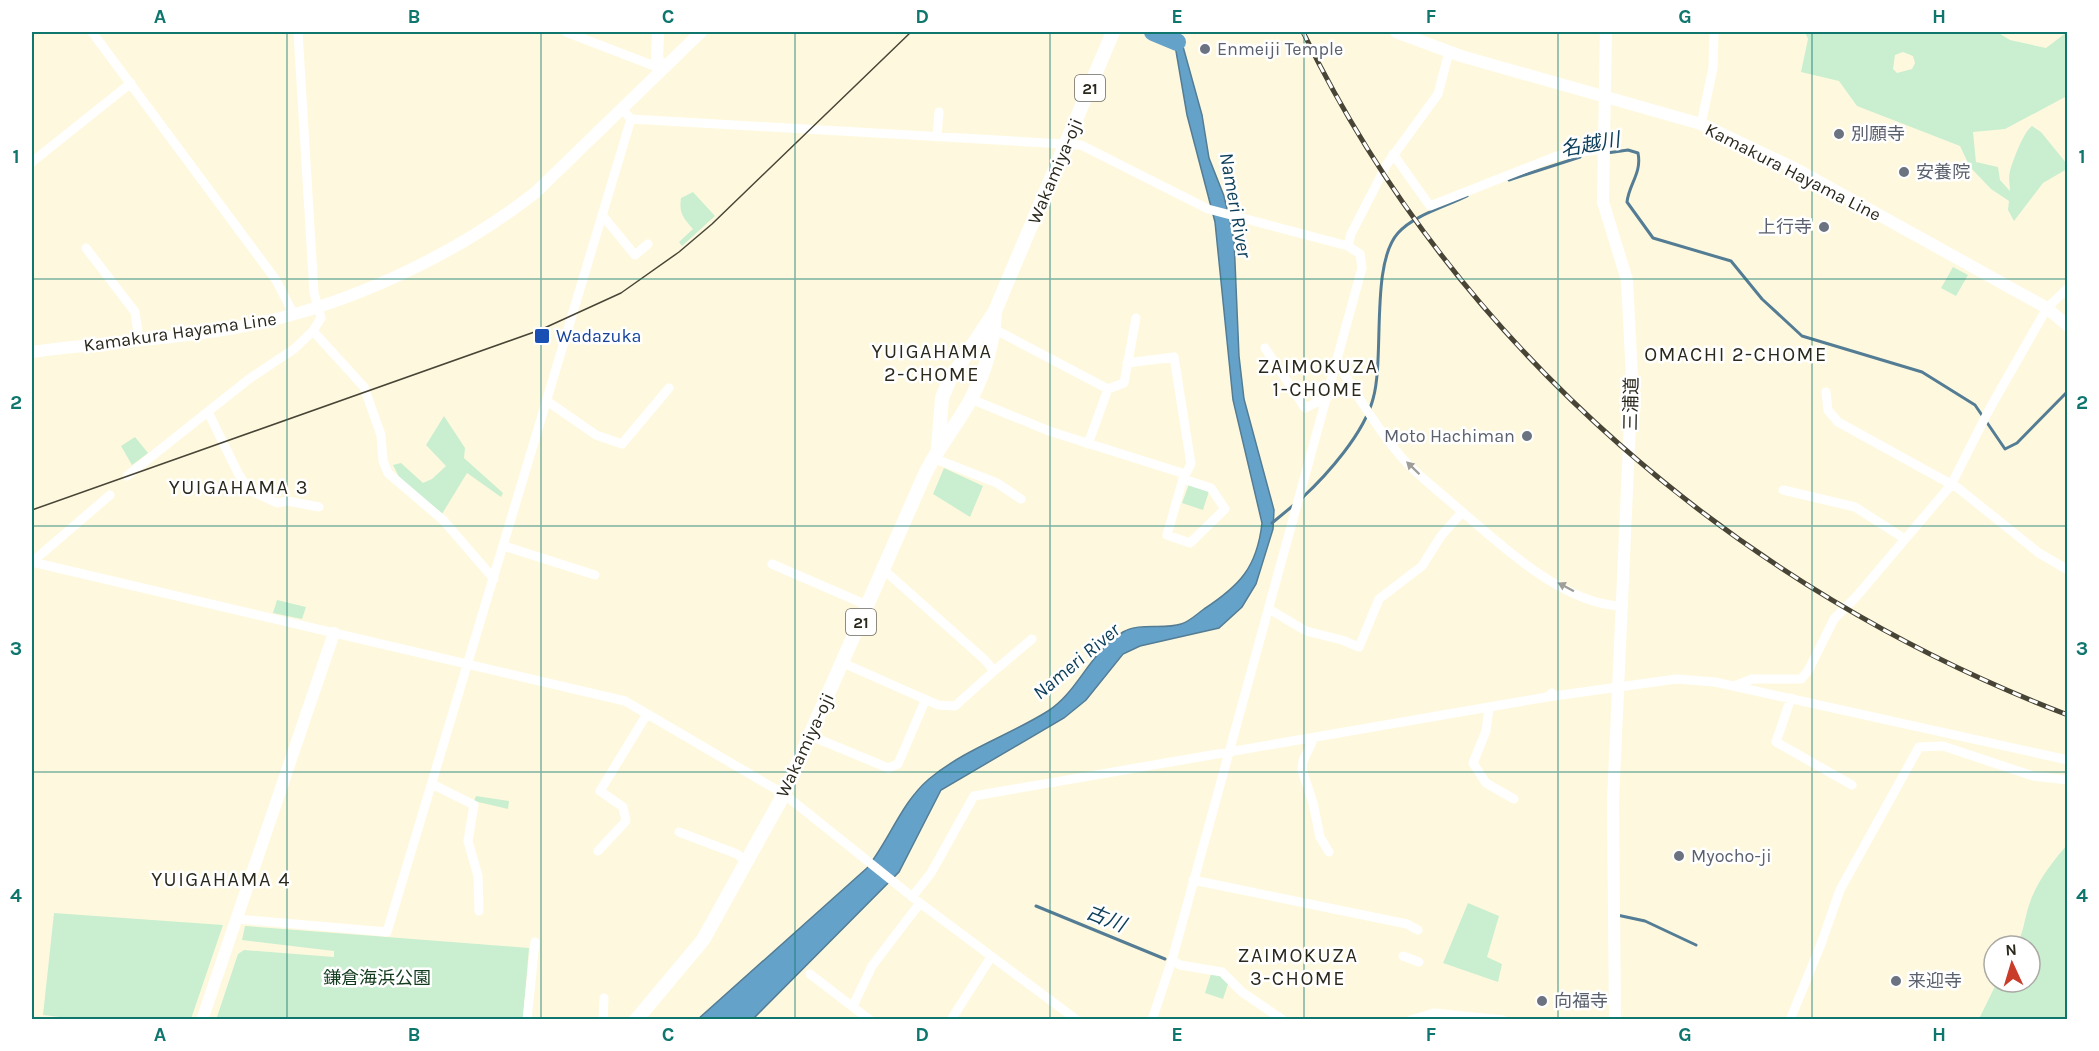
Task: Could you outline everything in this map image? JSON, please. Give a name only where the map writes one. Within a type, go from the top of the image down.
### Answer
[{"type":"main road","points":[[658,32],[657,57],[662,69]]},
{"type":"main road","name":"Kamakura Hayama Line","points":[[32,352],[241,327],[317,308],[374,286],[470,237],[508,214],[536,192],[700,32]]},
{"type":"main road","name":"Wakamiya-oji","points":[[935,453],[942,398],[949,381],[996,311],[1113,32]]},
{"type":"main road","name":"Kamakura Hayama Line","points":[[1396,32],[1449,52],[1701,124],[1798,170],[2047,308],[2067,326]]},
{"type":"main road","name":"三浦道","points":[[1606,32],[1606,97],[1602,154],[1603,202],[1607,223],[1627,280],[1631,330],[1630,446],[1613,801],[1614,1020]]},
{"type":"main road","name":"Wakamiya-oji","points":[[636,1020],[703,940],[784,794],[935,453],[971,399],[984,367],[994,329],[996,311]]},
{"type":"main road","points":[[202,1020],[334,633]]},
{"type":"street","points":[[92,32],[276,280],[294,315]]},
{"type":"street","points":[[127,476],[135,467],[249,379],[294,349],[313,331],[321,318],[317,308],[298,32]]},
{"type":"street","points":[[566,32],[662,69]]},
{"type":"street","points":[[1701,124],[1713,68],[1714,32]]},
{"type":"street","points":[[1348,246],[1373,189],[1393,154],[1438,94],[1449,52]]},
{"type":"street","points":[[32,162],[131,83]]},
{"type":"street","points":[[622,109],[631,119],[1081,145],[1208,209],[1348,246],[1360,254],[1362,268],[1328,397],[1170,964],[1152,1020]]},
{"type":"street","points":[[937,137],[939,112]]},
{"type":"street","points":[[237,919],[387,932],[434,785],[467,664],[631,119]]},
{"type":"street","points":[[1393,154],[1430,206],[1557,156],[1602,154]]},
{"type":"street","points":[[603,216],[635,255],[648,244]]},
{"type":"street","points":[[86,248],[135,312],[139,339]]},
{"type":"street","points":[[1734,686],[1752,679],[1801,679],[1808,671],[1834,619],[1951,485],[1990,408],[2047,308],[2067,288]]},
{"type":"street","points":[[994,329],[1108,388],[1124,383],[1136,318]]},
{"type":"street","points":[[313,331],[364,387],[381,435],[383,461],[388,473],[443,520],[494,579]]},
{"type":"street","points":[[1265,348],[1305,408],[1328,397]]},
{"type":"street","points":[[971,399],[1049,432],[1184,476],[1211,488],[1225,509],[1190,543],[1167,535],[1184,476],[1191,464],[1174,357],[1127,363]]},
{"type":"street","points":[[1337,362],[1399,454],[1462,512],[1518,558],[1560,585],[1608,605],[1621,606]]},
{"type":"street","points":[[547,401],[596,435],[622,444],[669,388]]},
{"type":"street","points":[[1088,444],[1108,388]]},
{"type":"street","points":[[1826,392],[1828,410],[1838,422],[1951,485],[2039,553],[2067,570]]},
{"type":"street","points":[[208,412],[238,473],[249,490],[277,503],[287,501],[319,507]]},
{"type":"street","points":[[935,453],[997,483],[1021,500]]},
{"type":"street","points":[[1783,490],[1855,507],[1905,539]]},
{"type":"street","points":[[32,562],[110,495]]},
{"type":"street","points":[[1269,609],[1306,631],[1359,647],[1379,599],[1422,566],[1441,536],[1462,512]]},
{"type":"street","points":[[504,546],[536,554],[562,566],[595,574]]},
{"type":"street","points":[[32,562],[625,701],[784,794],[916,900],[1077,1020]]},
{"type":"street","points":[[772,564],[869,606]]},
{"type":"street","points":[[884,570],[985,660],[994,671]]},
{"type":"street","points":[[843,663],[938,705],[955,706],[1032,639]]},
{"type":"street","points":[[853,1006],[872,966],[916,900],[974,796],[1489,708],[1549,695],[1676,679],[1734,686],[2067,760]]},
{"type":"street","points":[[1791,698],[1776,742],[1852,785]]},
{"type":"street","points":[[811,736],[888,768],[898,764],[925,700]]},
{"type":"street","points":[[1489,708],[1486,731],[1473,763],[1486,783],[1514,799]]},
{"type":"street","points":[[598,851],[626,821],[623,807],[600,792],[647,714]]},
{"type":"street","points":[[1314,738],[1303,761],[1302,770],[1320,837],[1329,852]]},
{"type":"street","points":[[1803,1020],[1790,1017],[1821,944],[1840,890],[1919,747],[1943,746],[2033,776],[2067,780]]},
{"type":"street","points":[[434,785],[474,805],[468,841],[478,876],[479,911]]},
{"type":"street","points":[[679,832],[737,854],[746,862]]},
{"type":"street","points":[[1193,880],[1407,924],[1418,930]]},
{"type":"street","points":[[527,1020],[535,942]]},
{"type":"street","points":[[1403,956],[1419,962]]},
{"type":"street","points":[[951,1020],[991,957]]},
{"type":"street","points":[[1170,964],[1222,972],[1242,992],[1283,1020]]},
{"type":"street","points":[[810,974],[870,1020]]},
{"type":"street","points":[[603,1020],[604,998]]},
{"type":"street","points":[[1411,1020],[1434,1013],[1503,1020]]},
{"type":"green space","points":[[1805,32],[1997,32],[2010,40],[2046,48],[2067,32],[2067,96],[2005,129],[1973,132],[1976,162],[1998,167],[2000,180],[2010,191],[2011,166],[2022,140],[2032,126],[2041,132],[2067,164],[2067,169],[2043,183],[2014,221],[2008,210],[2009,201],[1991,189],[1970,167],[1960,146],[1857,106],[1839,81],[1801,72],[1808,39]],"holes":[[[1903,52],[1913,56],[1915,63],[1912,69],[1897,73],[1893,69],[1895,55]]]},
{"type":"green space","points":[[693,192],[715,216],[682,246],[679,242],[693,229],[682,214],[681,198]]},
{"type":"green space","points":[[1953,267],[1968,275],[1956,296],[1941,288]]},
{"type":"green space","points":[[444,416],[465,448],[464,458],[503,493],[501,497],[467,473],[442,514],[400,479],[393,465],[401,463],[423,483],[432,479],[446,466],[426,445]]},
{"type":"green space","points":[[135,437],[148,453],[132,465],[121,446]]},
{"type":"green space","points":[[944,468],[983,486],[970,517],[933,494]]},
{"type":"green space","points":[[1189,484],[1209,491],[1203,510],[1182,503]]},
{"type":"green space","points":[[277,600],[306,607],[302,619],[273,613]]},
{"type":"green space","points":[[476,796],[509,801],[508,809],[474,801]]},
{"type":"green space","points":[[2067,845],[2067,1019],[1979,1019],[1991,994],[2042,994],[2042,934],[2022,934],[2029,905],[2050,866]]},
{"type":"green space","points":[[1468,903],[1499,916],[1487,957],[1502,964],[1498,982],[1443,963]]},
{"type":"green space","points":[[54,913],[223,925],[191,1019],[85,1020],[43,1015]]},
{"type":"green space","name":"鎌倉海浜公園","points":[[245,926],[529,948],[523,1019],[216,1020],[238,954],[244,950],[334,957],[334,951],[242,940]]},
{"type":"green space","points":[[1211,974],[1220,975],[1228,984],[1223,999],[1205,993]]},
{"type":"water","points":[[1167,32],[1179,32],[1202,115],[1209,158],[1224,196],[1234,239],[1239,356],[1244,399],[1274,510],[1273,529],[1256,584],[1242,607],[1219,628],[1140,646],[1123,654],[1086,700],[1064,718],[941,790],[899,872],[753,1019],[697,1020],[867,868],[903,810],[929,779],[957,759],[1048,711],[1068,694],[1101,651],[1123,632],[1137,627],[1174,626],[1187,622],[1236,584],[1251,564],[1260,539],[1262,523],[1233,400],[1215,222],[1187,115],[1176,51]]},
{"type":"waterway","points":[[1153,32],[1177,42]]},
{"type":"waterway","name":"名越川","points":[[1607,153],[1628,150],[1638,153],[1637,173],[1627,202],[1653,238],[1731,261],[1762,299],[1802,336],[1922,372],[1975,405],[2005,449],[2017,443],[2068,391]]},
{"type":"waterway","name":"名越川","points":[[1509,180],[1580,157]]},
{"type":"waterway","name":"名越川","points":[[1302,498],[1344,452],[1362,425],[1373,399],[1378,360],[1381,288],[1389,247],[1398,233],[1412,221],[1467,196]]},
{"type":"waterway","name":"名越川","points":[[1272,523],[1295,504]]},
{"type":"waterway","name":"古川","points":[[1036,906],[1165,959]]},
{"type":"waterway","points":[[1617,915],[1645,921],[1696,945]]},
{"type":"tram line","points":[[32,510],[540,330],[621,293],[679,252],[712,224],[911,32]]},
{"type":"railway","points":[[1303,32],[1367,147],[1442,255],[1527,354],[1621,446],[1723,528],[1832,600],[1948,663],[2068,715]]},
{"type":"place","name":"Enmeiji Temple","points":[[1205,49]]},
{"type":"place","name":"別願寺","points":[[1839,134]]},
{"type":"place","name":"安養院","points":[[1904,172]]},
{"type":"place","name":"上行寺","points":[[1824,227]]},
{"type":"place","name":"Wadazuka","points":[[542,336]]},
{"type":"place","name":"Moto Hachiman","points":[[1527,436]]},
{"type":"place","name":"Myocho-ji","points":[[1679,856]]},
{"type":"place","name":"来迎寺","points":[[1896,981]]},
{"type":"place","name":"向福寺","points":[[1542,1001]]},
{"type":"district","name":"OMACHI 2-CHOME","points":[[1736,354]]},
{"type":"district","name":"YUIGAHAMA 2-CHOME","points":[[932,362]]},
{"type":"district","name":"ZAIMOKUZA 1-CHOME","points":[[1318,378]]},
{"type":"district","name":"YUIGAHAMA 3","points":[[239,487]]},
{"type":"district","name":"YUIGAHAMA 4","points":[[221,879]]},
{"type":"district","name":"ZAIMOKUZA 3-CHOME","points":[[1298,966]]},
{"type":"water label","name":"Nameri River","points":[[1236,205]]},
{"type":"water label","name":"Nameri River","points":[[1076,661]]}]
